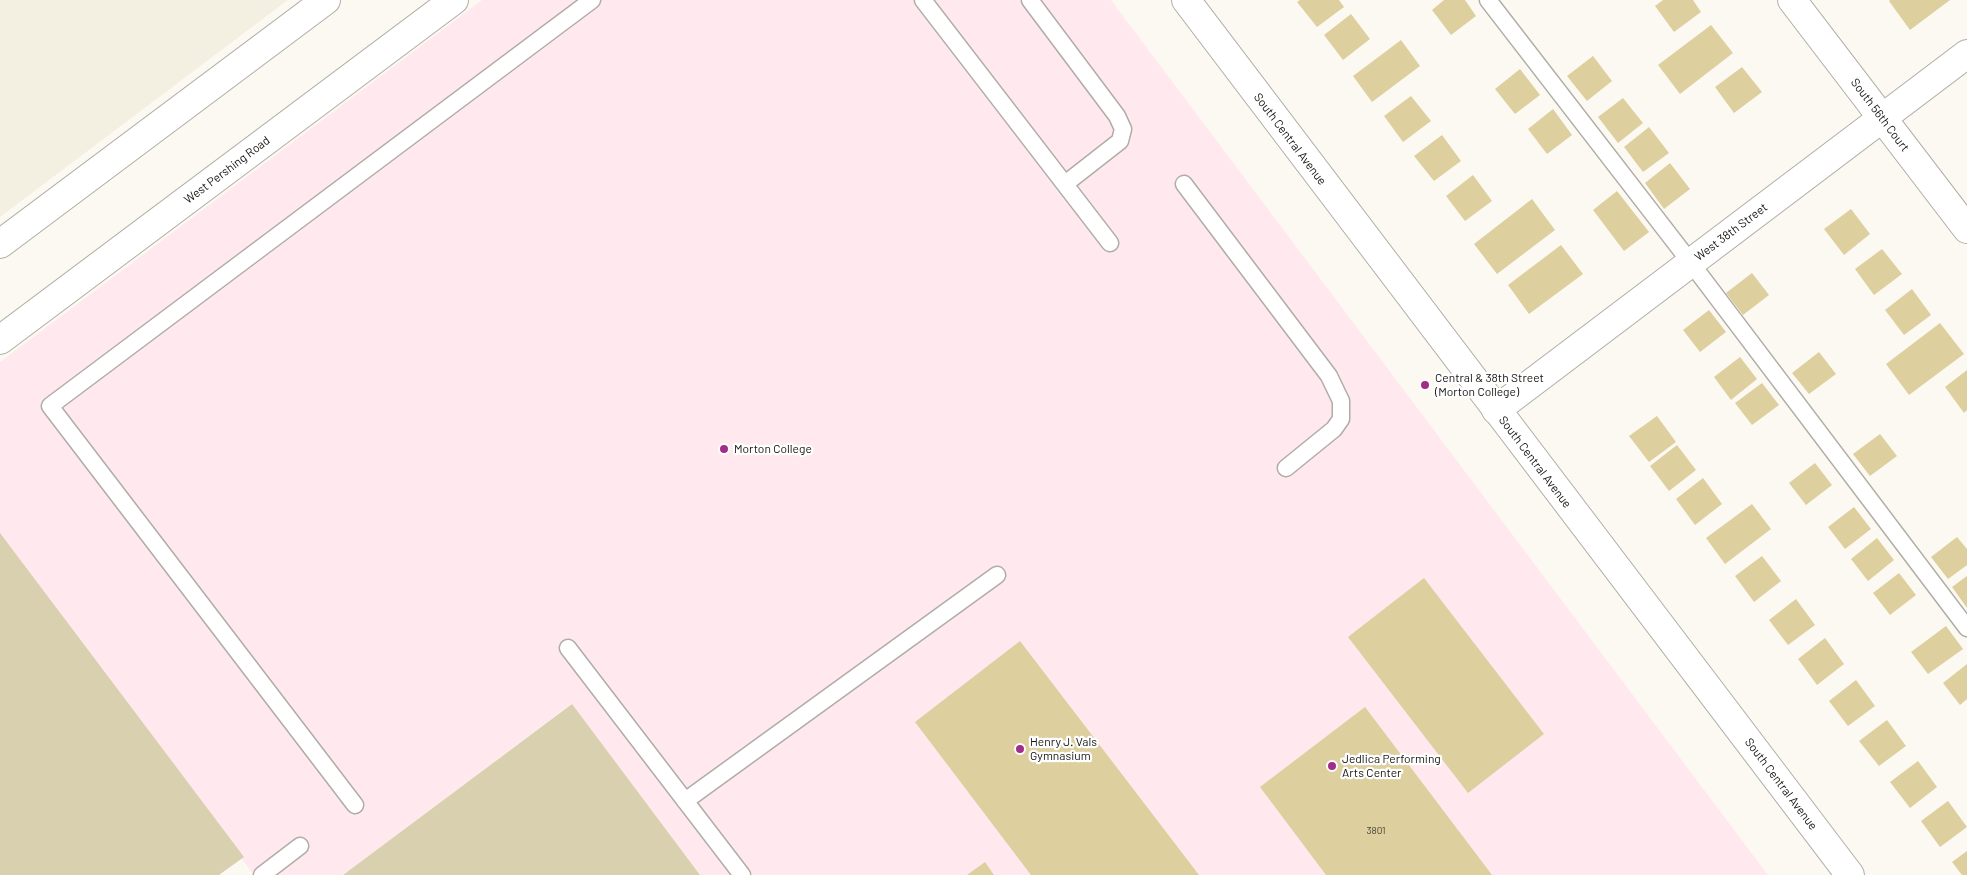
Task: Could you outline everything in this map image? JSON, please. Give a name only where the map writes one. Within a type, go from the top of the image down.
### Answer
[{"type":"main road","points":[[0,244],[326,0]]},
{"type":"main road","name":"West Pershing Road","points":[[0,340],[454,0]]},
{"type":"main road","name":"South Central Avenue","points":[[1186,0],[1850,875]]},
{"type":"main road","name":"South 56th Court","points":[[1792,0],[1967,229]]},
{"type":"main road","name":"West 38th Street","points":[[1496,410],[1967,54]]},
{"type":"lane","points":[[355,805],[50,406],[592,0]]},
{"type":"lane","points":[[923,0],[1110,243]]},
{"type":"lane","points":[[1030,0],[1117,116],[1123,129],[1120,142],[1065,184]]},
{"type":"lane","points":[[1488,0],[1691,263],[1967,628]]},
{"type":"lane","points":[[1184,184],[1328,376],[1341,401],[1341,418],[1334,429],[1286,468]]},
{"type":"lane","points":[[685,801],[997,575]]},
{"type":"lane","points":[[568,648],[742,875]]},
{"type":"lane","points":[[262,875],[300,846]]},
{"type":"shaded area","points":[[0,0],[288,0],[0,217]]},
{"type":"shaded area","name":"Morton College","points":[[482,0],[1111,0],[1768,875],[700,875],[571,704],[343,875],[254,875],[0,537],[0,362]]},
{"type":"shaded area","points":[[0,533],[244,857],[219,875],[0,875]]},
{"type":"shaded area","points":[[572,704],[700,875],[343,875]]},
{"type":"building","points":[[1300,0],[1339,0],[1344,7],[1317,27],[1297,2]]},
{"type":"building","points":[[1444,0],[1465,0],[1476,16],[1451,35],[1432,10]]},
{"type":"building","points":[[1663,0],[1693,0],[1701,12],[1674,32],[1655,6]]},
{"type":"building","points":[[1890,0],[1950,0],[1910,30]]},
{"type":"building","points":[[1351,14],[1370,39],[1343,60],[1324,35]]},
{"type":"building","points":[[1711,25],[1733,53],[1680,94],[1658,65]]},
{"type":"building","points":[[1401,40],[1420,66],[1372,102],[1353,76]]},
{"type":"building","points":[[1593,56],[1612,81],[1587,101],[1567,76]]},
{"type":"building","points":[[1742,67],[1762,92],[1734,113],[1715,87]]},
{"type":"building","points":[[1520,69],[1540,95],[1515,114],[1495,89]]},
{"type":"building","points":[[1411,96],[1431,121],[1403,142],[1384,116]]},
{"type":"building","points":[[1623,98],[1643,123],[1618,143],[1598,117]]},
{"type":"building","points":[[1553,109],[1572,135],[1547,154],[1528,129]]},
{"type":"building","points":[[1649,127],[1669,153],[1643,172],[1624,147]]},
{"type":"building","points":[[1442,135],[1461,161],[1434,181],[1414,156]]},
{"type":"building","points":[[1670,163],[1690,189],[1664,209],[1645,183]]},
{"type":"building","points":[[1473,175],[1492,201],[1465,221],[1446,196]]},
{"type":"building","points":[[1617,191],[1649,232],[1624,251],[1593,210]]},
{"type":"building","points":[[1532,199],[1555,230],[1497,274],[1474,244]]},
{"type":"building","points":[[1851,209],[1870,234],[1844,255],[1824,229]]},
{"type":"building","points":[[1561,245],[1583,274],[1529,314],[1508,285]]},
{"type":"building","points":[[1882,249],[1902,274],[1874,295],[1855,269]]},
{"type":"building","points":[[1752,273],[1769,295],[1743,315],[1726,293]]},
{"type":"building","points":[[1912,289],[1931,315],[1904,335],[1885,310]]},
{"type":"building","points":[[1709,310],[1726,332],[1700,352],[1683,330]]},
{"type":"building","points":[[1940,323],[1964,354],[1909,395],[1886,364]]},
{"type":"building","points":[[1819,352],[1836,374],[1809,394],[1792,373]]},
{"type":"building","points":[[1740,357],[1757,379],[1731,400],[1714,377]]},
{"type":"building","points":[[1967,370],[1967,410],[1964,413],[1945,387]]},
{"type":"building","points":[[1762,383],[1779,405],[1752,425],[1735,403]]},
{"type":"building","points":[[1657,416],[1676,442],[1649,462],[1629,436]]},
{"type":"building","points":[[1880,434],[1897,456],[1870,476],[1853,454]]},
{"type":"building","points":[[1677,445],[1696,470],[1669,491],[1650,466]]},
{"type":"building","points":[[1815,463],[1832,485],[1806,505],[1789,483]]},
{"type":"building","points":[[1703,478],[1722,504],[1695,525],[1676,499]]},
{"type":"building","points":[[1752,504],[1771,529],[1725,564],[1706,538]]},
{"type":"building","points":[[1854,507],[1871,529],[1845,549],[1828,527]]},
{"type":"building","points":[[1957,537],[1967,549],[1967,565],[1948,579],[1931,557]]},
{"type":"building","points":[[1877,538],[1894,560],[1868,581],[1851,559]]},
{"type":"building","points":[[1762,556],[1781,581],[1754,602],[1735,576]]},
{"type":"building","points":[[1899,573],[1916,595],[1890,615],[1873,593]]},
{"type":"building","points":[[1967,576],[1967,608],[1952,587]]},
{"type":"building","points":[[1424,578],[1544,734],[1468,793],[1348,637]]},
{"type":"building","points":[[1796,599],[1815,625],[1788,645],[1769,620]]},
{"type":"building","points":[[1946,626],[1963,649],[1928,674],[1911,652]]},
{"type":"building","points":[[1825,638],[1844,664],[1817,685],[1798,659]]},
{"type":"building","points":[[1020,641],[1199,875],[1031,875],[915,722]]},
{"type":"building","points":[[1967,664],[1967,699],[1960,705],[1943,683]]},
{"type":"building","points":[[1856,680],[1875,706],[1848,726],[1829,701]]},
{"type":"building","points":[[1365,707],[1492,875],[1326,875],[1260,787]]},
{"type":"building","points":[[1887,720],[1906,746],[1879,766],[1859,741]]},
{"type":"building","points":[[1918,761],[1937,787],[1910,808],[1890,782]]},
{"type":"building","points":[[1948,801],[1967,827],[1940,847],[1921,821]]},
{"type":"building","points":[[1967,851],[1967,875],[1962,875],[1952,862]]},
{"type":"building","points":[[985,862],[994,875],[967,875]]},
{"type":"place","name":"Central & 38th Street (Morton College)","points":[[1425,385]]},
{"type":"place","name":"Morton College","points":[[724,449]]},
{"type":"place","name":"Henry J. Vals Gymnasium","points":[[1020,749]]},
{"type":"place","name":"Jedlica Performing Arts Center","points":[[1332,766]]}]
